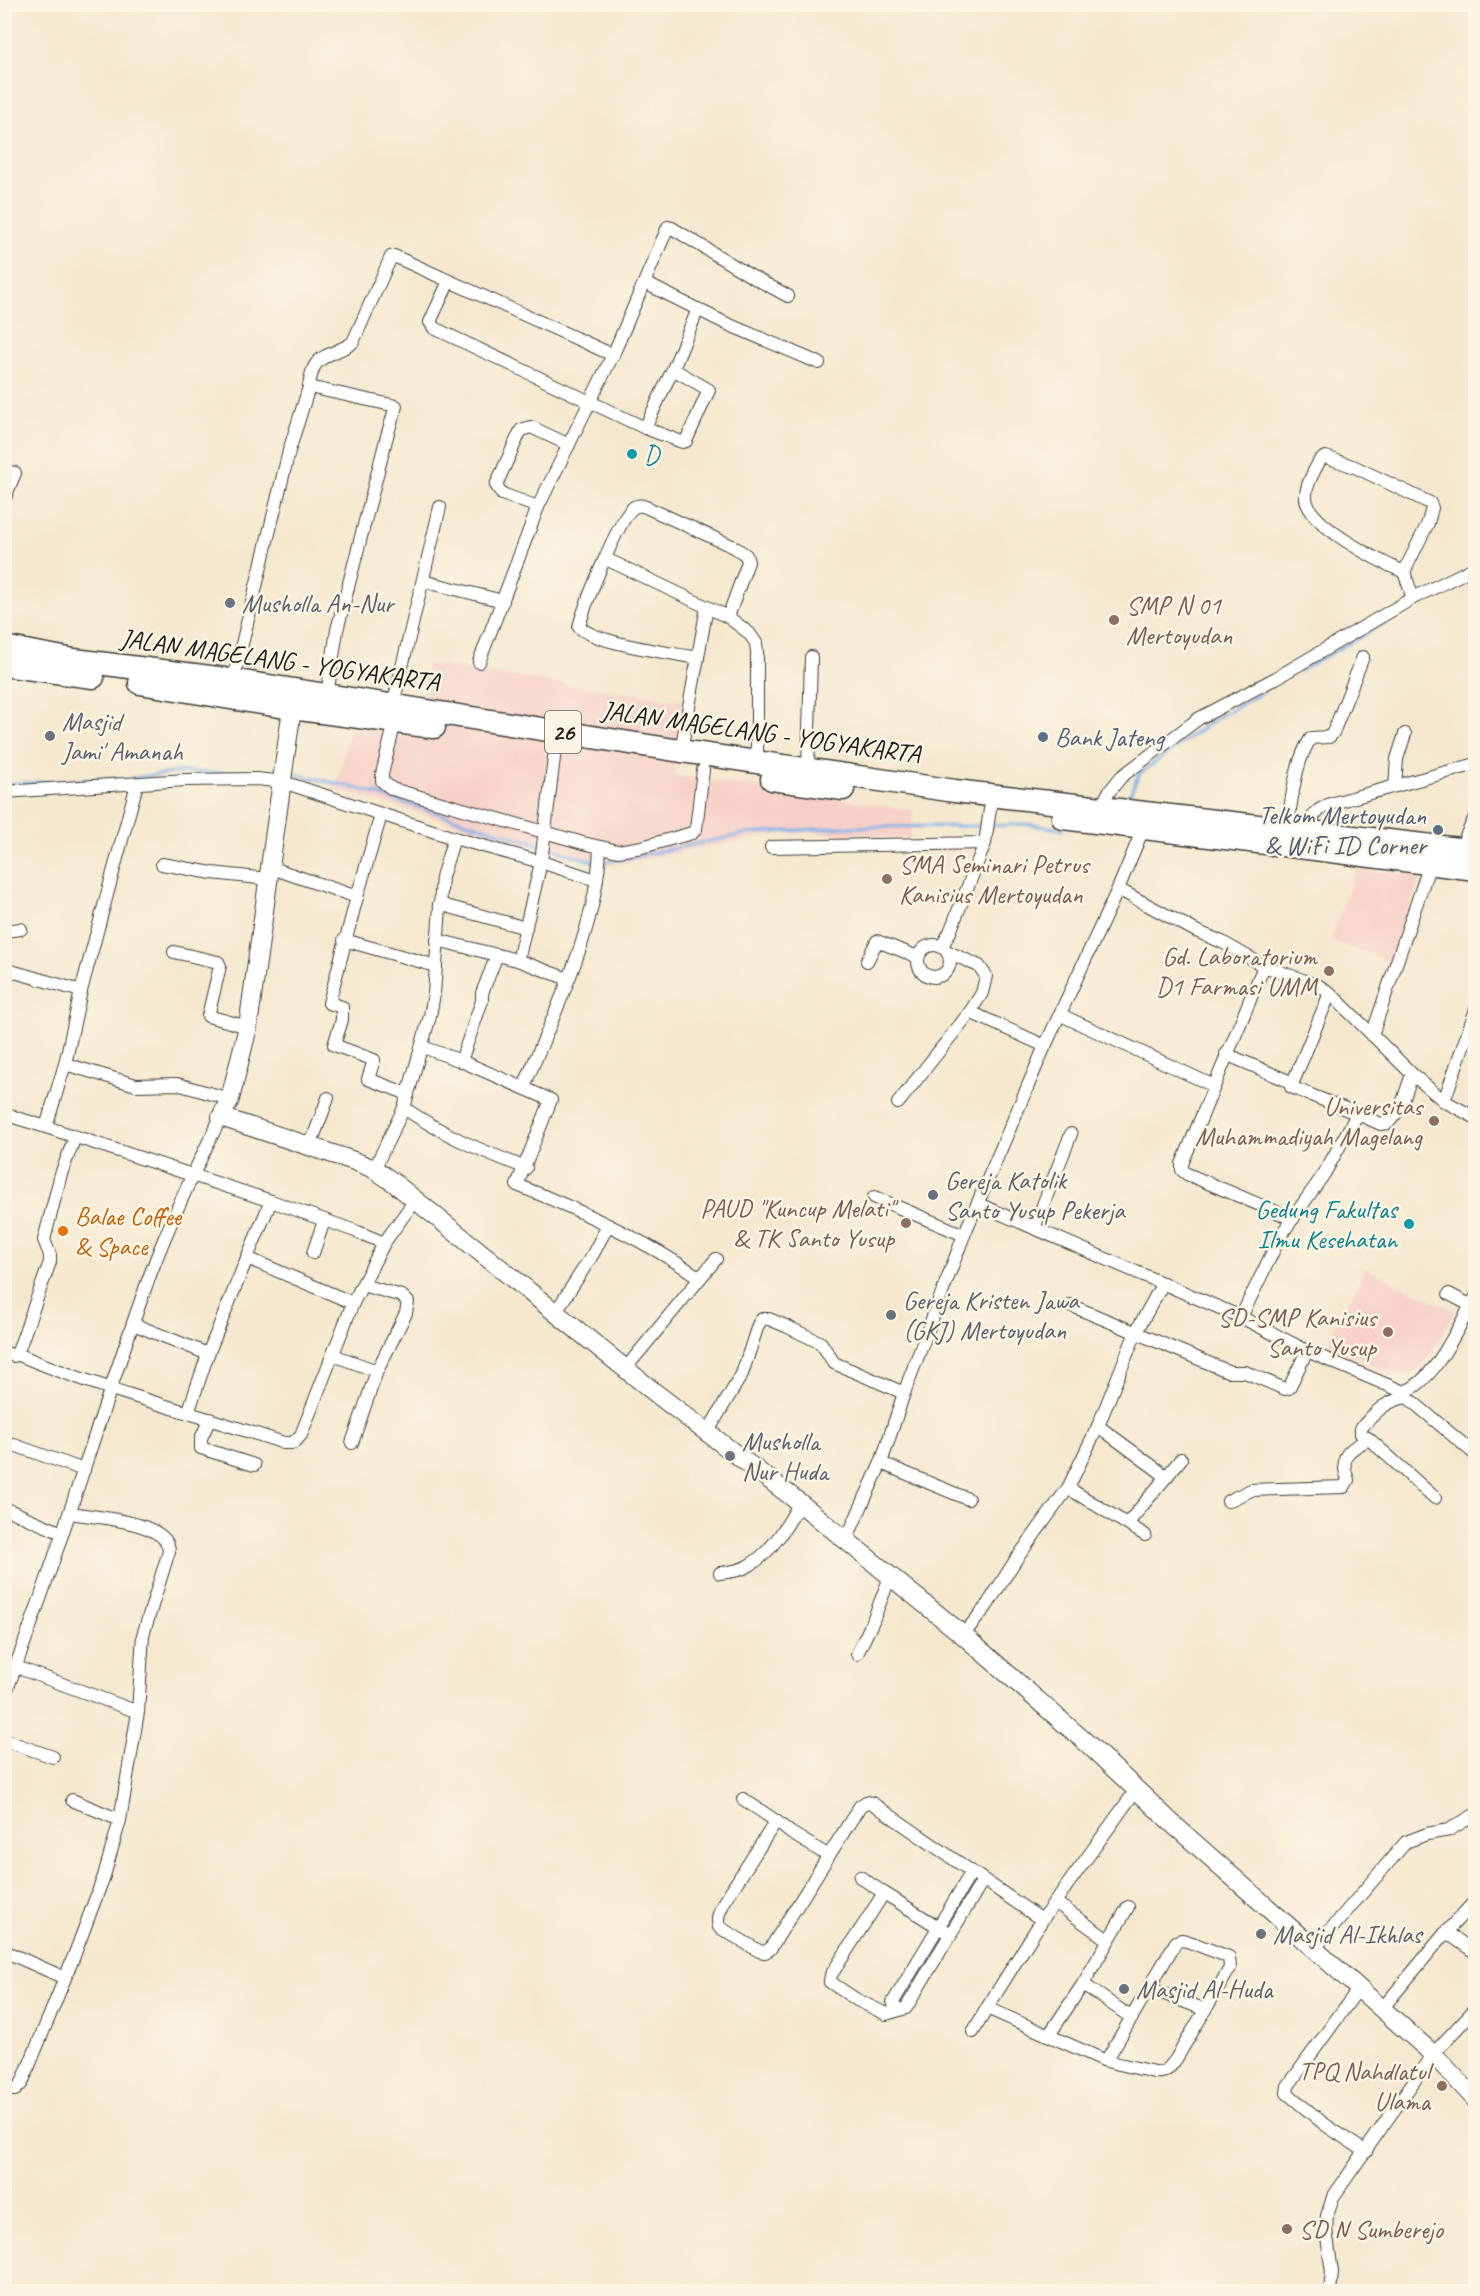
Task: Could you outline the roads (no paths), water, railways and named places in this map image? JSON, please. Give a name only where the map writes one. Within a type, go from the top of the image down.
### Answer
[{"type":"highway","name":"JALAN MAGELANG - YOGYAKARTA","points":[[4,647],[74,660],[327,695],[394,714],[703,770],[953,797],[1066,805],[1120,819],[1274,843],[1476,869]]},
{"type":"highway","name":"JALAN MAGELANG - YOGYAKARTA","points":[[4,665],[292,708],[394,714],[808,768],[953,797],[990,812],[1120,819],[1162,814],[1468,850]]},
{"type":"street","points":[[479,662],[538,507],[614,355],[670,227],[788,296]]},
{"type":"street","points":[[233,681],[286,462],[314,366],[318,361],[347,348],[353,342],[391,257],[394,256],[614,355]]},
{"type":"street","points":[[449,281],[430,322],[434,328],[645,428],[682,442],[687,441],[709,390],[673,369]]},
{"type":"street","points":[[645,283],[819,363]]},
{"type":"street","points":[[645,428],[698,309]]},
{"type":"street","points":[[309,387],[396,406],[337,630],[327,695]]},
{"type":"street","points":[[538,507],[502,494],[498,489],[497,479],[506,460],[524,428],[531,427],[568,445]]},
{"type":"street","points":[[1404,572],[1368,556],[1335,533],[1308,507],[1306,496],[1320,460],[1326,457],[1335,458],[1430,503],[1432,508],[1428,523],[1404,572],[1413,598]]},
{"type":"street","points":[[4,471],[15,473],[4,500]]},
{"type":"street","points":[[698,658],[615,642],[581,629],[580,623],[614,538],[627,515],[634,508],[640,505],[734,547],[746,555],[748,562],[728,616]]},
{"type":"street","points":[[440,507],[394,714],[382,781],[392,789],[543,847],[597,878]]},
{"type":"street","points":[[606,559],[728,616],[749,633],[756,643],[757,652],[757,762]]},
{"type":"street","points":[[846,1540],[880,1463],[964,1235],[1045,1046],[1118,889],[1120,819],[1109,792],[1121,777],[1197,719],[1276,678],[1413,598],[1476,567]]},
{"type":"street","points":[[423,581],[503,601]]},
{"type":"street","points":[[681,751],[707,607]]},
{"type":"street","points":[[808,768],[812,657]]},
{"type":"street","points":[[1293,830],[1300,761],[1311,738],[1329,737],[1333,733],[1363,657]]},
{"type":"street","points":[[4,1696],[70,1513],[151,1274],[192,1175],[230,1100],[248,1027],[292,708]]},
{"type":"street","points":[[1395,786],[1397,759],[1406,734]]},
{"type":"street","points":[[520,952],[543,847],[556,742]]},
{"type":"street","points":[[1293,830],[1330,804],[1476,764]]},
{"type":"street","points":[[4,792],[137,786],[284,775],[381,815],[453,838],[543,847],[600,847],[618,851],[692,833],[696,829],[703,770]]},
{"type":"street","points":[[46,1127],[65,1064],[81,991],[137,786]]},
{"type":"street","points":[[898,1103],[970,1012],[982,993],[986,976],[979,966],[945,949],[930,945],[925,947],[918,957],[921,970],[927,976],[936,977],[949,967],[950,959],[945,949],[986,838],[990,812]]},
{"type":"street","points":[[381,815],[344,940],[329,1003],[342,1007],[342,1020],[334,1045],[374,1060],[368,1079],[408,1094]]},
{"type":"street","points":[[1468,850],[1476,815]]},
{"type":"street","points":[[374,1169],[404,1108],[423,1047],[434,994],[442,878],[453,838]]},
{"type":"street","points":[[771,847],[986,838]]},
{"type":"street","points":[[524,1087],[589,921],[600,847]]},
{"type":"street","points":[[162,864],[212,873],[269,873],[357,897]]},
{"type":"street","points":[[1372,1035],[1430,864]]},
{"type":"street","points":[[1118,889],[1264,966],[1319,986],[1330,993],[1412,1074],[1444,1101],[1476,1118]]},
{"type":"street","points":[[439,904],[526,928]]},
{"type":"street","points":[[4,931],[21,929]]},
{"type":"street","points":[[344,940],[436,966]]},
{"type":"street","points":[[437,940],[497,955],[568,979]]},
{"type":"street","points":[[867,961],[877,941],[918,957]]},
{"type":"street","points":[[174,952],[218,962],[220,966],[208,1016],[248,1027]]},
{"type":"street","points":[[461,1061],[482,1001],[482,993],[497,955]]},
{"type":"street","points":[[1264,966],[1226,1054],[1182,1164],[1182,1170],[1293,1219]]},
{"type":"street","points":[[4,969],[81,991]]},
{"type":"street","points":[[1330,993],[1291,1088],[1381,1124],[1388,1123],[1401,1107],[1412,1074]]},
{"type":"street","points":[[1444,1101],[1476,1009]]},
{"type":"street","points":[[970,1012],[1045,1046]]},
{"type":"street","points":[[1061,1015],[1214,1086]]},
{"type":"street","points":[[423,1047],[551,1100],[526,1168],[517,1185],[608,1225],[669,1256],[700,1278]]},
{"type":"street","points":[[1226,1054],[1293,1083]]},
{"type":"street","points":[[65,1064],[136,1085],[177,1084],[230,1100]]},
{"type":"street","points":[[310,1146],[328,1098]]},
{"type":"street","points":[[404,1108],[430,1126],[466,1145],[526,1168]]},
{"type":"street","points":[[4,1114],[192,1175],[384,1243]]},
{"type":"street","points":[[1241,1317],[1281,1235],[1324,1174],[1358,1114]]},
{"type":"street","points":[[221,1117],[374,1169],[415,1200],[625,1369],[800,1503],[963,1635],[1089,1744],[1136,1790],[1433,2054],[1476,2100]]},
{"type":"street","points":[[1034,1228],[1071,1134]]},
{"type":"street","points":[[75,1137],[61,1174],[44,1240],[50,1255],[50,1262],[11,1353],[110,1390],[284,1443],[293,1443],[301,1435],[353,1303],[384,1243],[415,1200]]},
{"type":"street","points":[[874,1197],[964,1235]]},
{"type":"street","points":[[188,1413],[208,1354],[271,1202]]},
{"type":"street","points":[[978,1204],[1241,1317],[1306,1351],[1405,1395],[1476,1455]]},
{"type":"street","points":[[313,1253],[324,1221]]},
{"type":"street","points":[[555,1313],[593,1254],[608,1225]]},
{"type":"street","points":[[247,1258],[353,1303]]},
{"type":"street","points":[[625,1369],[716,1259]]},
{"type":"street","points":[[963,1635],[986,1607],[1015,1561],[1068,1488],[1098,1426],[1136,1332],[1163,1283]]},
{"type":"street","points":[[352,1443],[376,1371],[406,1313],[408,1302],[402,1296],[362,1285]]},
{"type":"street","points":[[1435,1498],[1360,1430],[1372,1416],[1392,1400],[1405,1395],[1420,1382],[1442,1356],[1473,1301],[1449,1294]]},
{"type":"street","points":[[1070,1305],[1230,1372],[1245,1372],[1287,1389],[1306,1351]]},
{"type":"street","points":[[707,1433],[742,1374],[762,1319],[789,1326],[821,1343],[834,1363],[904,1393]]},
{"type":"street","points":[[133,1324],[208,1354]]},
{"type":"street","points":[[333,1355],[376,1371]]},
{"type":"street","points":[[210,1419],[201,1437],[201,1448],[254,1465]]},
{"type":"street","points":[[1098,1426],[1167,1477]]},
{"type":"street","points":[[1228,1501],[1251,1491],[1344,1487],[1348,1480],[1344,1467],[1346,1455],[1350,1449],[1369,1439]]},
{"type":"street","points":[[4,1449],[14,1445],[84,1470]]},
{"type":"street","points":[[1128,1523],[1181,1459]]},
{"type":"street","points":[[880,1463],[968,1499]]},
{"type":"street","points":[[1068,1488],[1145,1535]]},
{"type":"street","points":[[720,1573],[747,1567],[762,1556],[783,1531],[800,1503]]},
{"type":"street","points":[[4,1508],[62,1533]]},
{"type":"street","points":[[4,2089],[15,2090],[22,2083],[104,1876],[120,1820],[138,1712],[143,1635],[169,1551],[169,1545],[164,1538],[146,1527],[70,1513]]},
{"type":"street","points":[[857,1654],[890,1577]]},
{"type":"street","points":[[16,1666],[138,1712]]},
{"type":"street","points":[[4,1740],[53,1756]]},
{"type":"street","points":[[973,2032],[1042,1920],[1136,1790]]},
{"type":"street","points":[[743,1799],[791,1833],[829,1856]]},
{"type":"street","points":[[72,1800],[120,1820]]},
{"type":"street","points":[[776,1821],[719,1913],[719,1927],[759,1951],[765,1952],[770,1949],[860,1806],[868,1802],[1042,1920]]},
{"type":"street","points":[[1314,1949],[1406,1842],[1427,1834],[1449,1830],[1476,1814]]},
{"type":"street","points":[[897,2010],[893,2002],[971,1873]]},
{"type":"street","points":[[860,1877],[951,1935]]},
{"type":"street","points":[[884,1893],[864,1920],[831,1975],[830,1982],[857,2000],[886,2014],[906,2008],[984,1880]]},
{"type":"street","points":[[1381,2010],[1476,1900]]},
{"type":"street","points":[[1055,1902],[1108,1940]]},
{"type":"street","points":[[1049,2035],[1083,1984],[1128,1907]]},
{"type":"street","points":[[1446,1932],[1476,1953]]},
{"type":"street","points":[[987,2008],[1106,2061],[1161,2073],[1166,2071],[1176,2059],[1230,1968],[1227,1955],[1181,1940],[1174,1945],[1106,2061]]},
{"type":"street","points":[[4,1951],[65,1978]]},
{"type":"street","points":[[1083,1984],[1132,2018]]},
{"type":"street","points":[[1149,1988],[1206,2010]]},
{"type":"street","points":[[1359,1988],[1288,2086],[1287,2093],[1324,2124],[1366,2152]]},
{"type":"street","points":[[1330,2292],[1332,2272],[1327,2244],[1327,2216],[1333,2197],[1433,2054],[1476,2008]]},
{"type":"waterway","points":[[1299,671],[1458,582]]},
{"type":"waterway","points":[[1126,803],[1139,774],[1218,717],[1265,691]]},
{"type":"waterway","points":[[132,778],[180,772],[278,773]]},
{"type":"waterway","points":[[291,773],[360,789],[541,845]]},
{"type":"waterway","points":[[4,784],[116,779]]},
{"type":"waterway","points":[[991,826],[1024,824],[1063,829]]},
{"type":"waterway","points":[[602,863],[745,834],[844,827],[985,826]]},
{"type":"waterway","points":[[547,847],[595,862]]},
{"type":"place","name":"D","points":[[632,454]]},
{"type":"place","name":"Musholla An-Nur","points":[[230,603]]},
{"type":"place","name":"SMP N 01 Mertoyudan","points":[[1114,620]]},
{"type":"place","name":"Masjid Jami' Amanah","points":[[50,736]]},
{"type":"place","name":"Bank Jateng","points":[[1043,737]]},
{"type":"place","name":"Telkom Mertoyudan & WiFi ID Corner","points":[[1438,830]]},
{"type":"place","name":"SMA Seminari Petrus Kanisius Mertoyudan","points":[[887,879]]},
{"type":"place","name":"Gd. Laboratorium D1 Farmasi UMM","points":[[1329,971]]},
{"type":"place","name":"Universitas Muhammadiyah Magelang","points":[[1434,1121]]},
{"type":"place","name":"Gereja Katolik Santo Yusup Pekerja","points":[[933,1195]]},
{"type":"place","name":"PAUD \"Kuncup Melati\" & TK Santo Yusup","points":[[906,1223]]},
{"type":"place","name":"Gedung Fakultas Ilmu Kesehatan","points":[[1409,1224]]},
{"type":"place","name":"Balae Coffee & Space","points":[[63,1231]]},
{"type":"place","name":"Gereja Kristen Jawa (GKJ) Mertoyudan","points":[[891,1315]]},
{"type":"place","name":"SD-SMP Kanisius Santo Yusup","points":[[1388,1332]]},
{"type":"place","name":"Musholla Nur Huda","points":[[730,1456]]},
{"type":"place","name":"Masjid Al-Ikhlas","points":[[1261,1934]]},
{"type":"place","name":"Masjid Al-Huda","points":[[1124,1989]]},
{"type":"place","name":"TPQ Nahdlatul Ulama","points":[[1442,2086]]},
{"type":"place","name":"SD N Sumberejo","points":[[1287,2229]]}]
